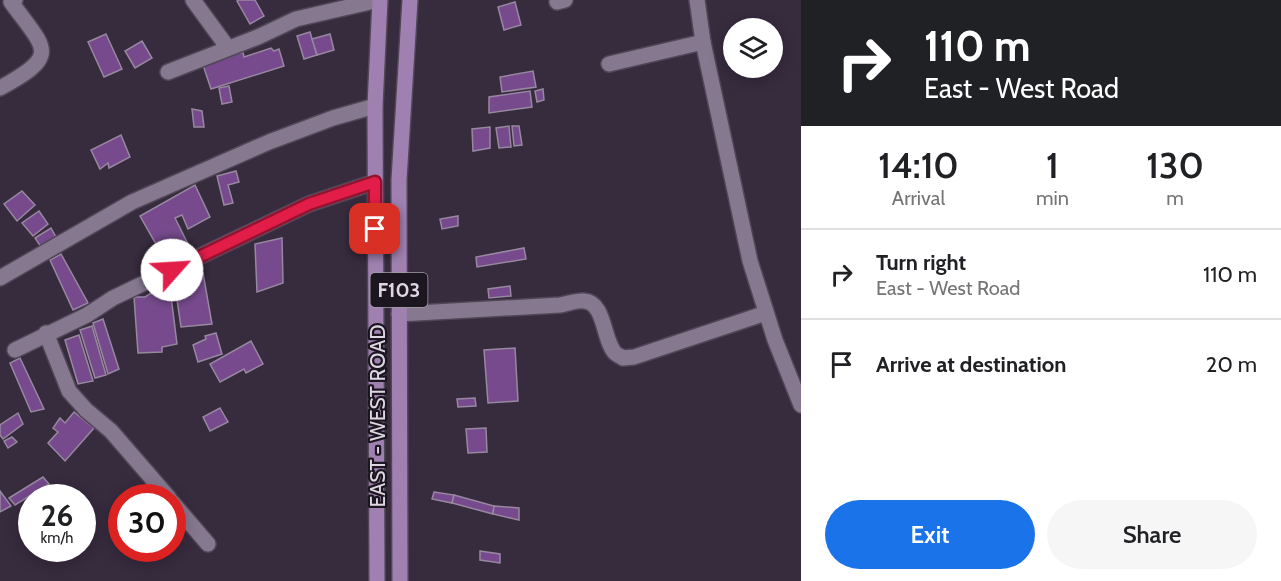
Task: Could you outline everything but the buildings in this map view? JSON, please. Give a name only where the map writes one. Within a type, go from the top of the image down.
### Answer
[{"type":"main road","name":"EAST - WEST ROAD","points":[[377,581],[375,106],[379,0]]},
{"type":"main road","name":"EAST - WEST ROAD","points":[[399,581],[399,180],[410,0]]},
{"type":"street","points":[[193,0],[228,48]]},
{"type":"street","points":[[168,72],[296,19],[320,6],[379,0]]},
{"type":"street","points":[[697,0],[703,42],[750,261],[775,340],[801,405]]},
{"type":"street","points":[[0,88],[20,77],[40,62],[43,56],[43,49],[39,41],[12,1]]},
{"type":"street","points":[[609,64],[703,42]]},
{"type":"street","points":[[0,278],[132,201],[269,142],[333,118],[375,106]]},
{"type":"street","points":[[15,350],[87,315],[113,298],[309,204],[375,182]]},
{"type":"street","points":[[399,314],[560,305],[585,301],[598,310],[610,343],[615,352],[623,358],[634,357],[766,313]]},
{"type":"street","points":[[46,333],[69,391],[86,410],[111,431],[157,484]]},
{"type":"street","points":[[186,518],[208,544]]},
{"type":"route","points":[[172,270],[309,204],[375,182],[375,229]]}]
